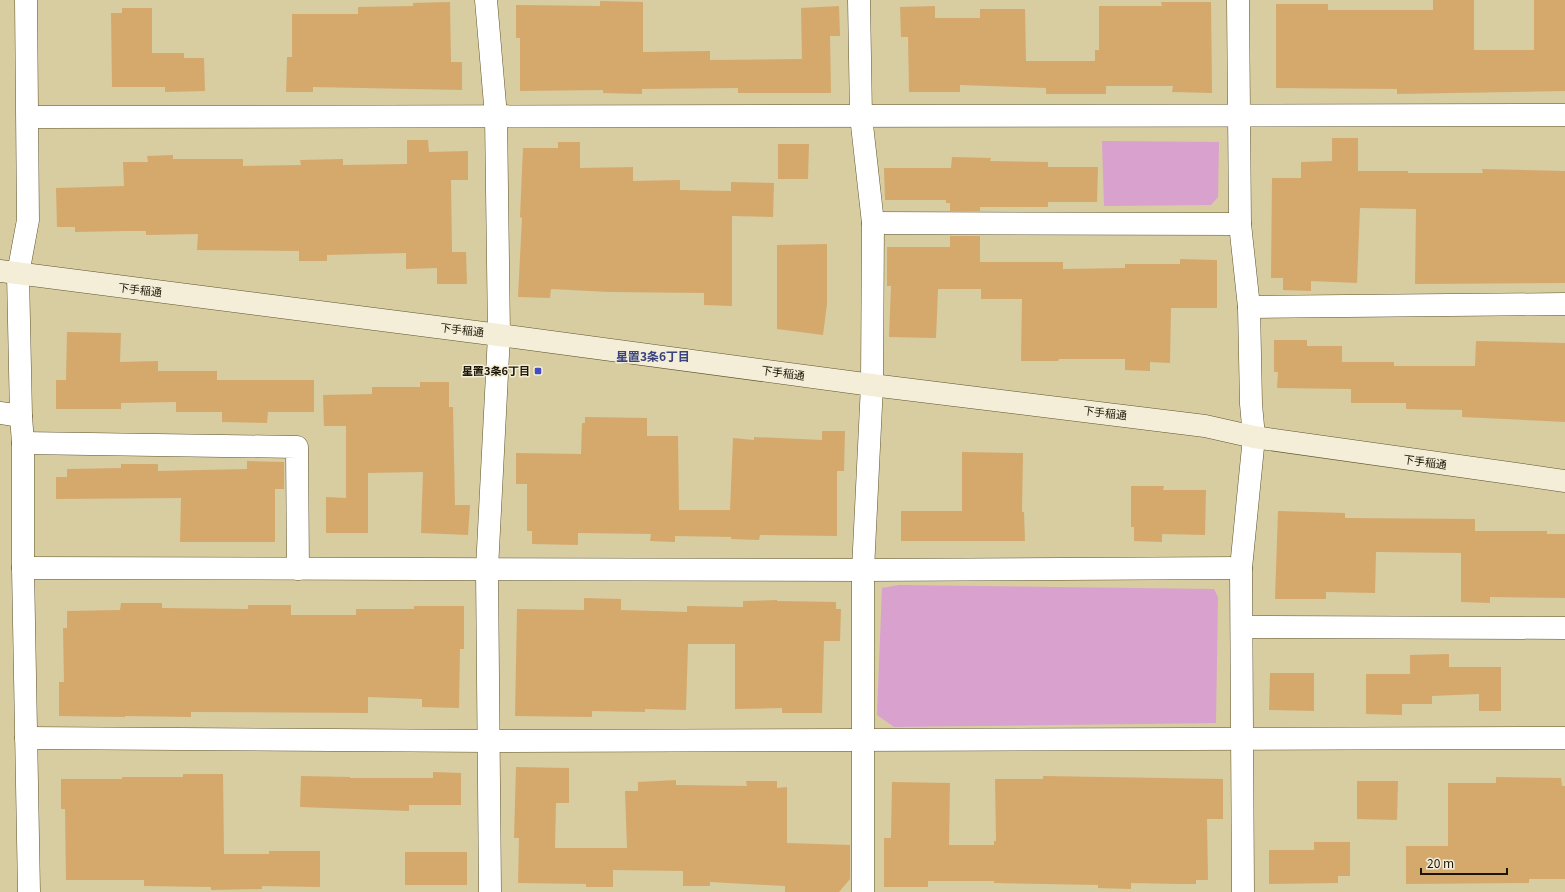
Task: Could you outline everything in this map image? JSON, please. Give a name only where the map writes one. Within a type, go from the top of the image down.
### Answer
[{"type":"street","points":[[26,0],[28,220],[9,273],[10,414],[23,443],[23,568],[29,892]]},
{"type":"street","points":[[486,0],[496,116],[500,335],[488,569],[490,892]]},
{"type":"street","points":[[859,0],[860,116],[873,223],[872,385],[863,570],[863,892]]},
{"type":"street","points":[[1238,0],[1240,224],[1249,307],[1250,404],[1254,438],[1241,568],[1243,892]]},
{"type":"street","points":[[28,117],[1239,114],[1565,115]]},
{"type":"street","points":[[873,223],[1240,224]]},
{"type":"street","name":"下手稲通","points":[[9,273],[500,335],[872,385],[1205,426],[1254,438],[1565,482]]},
{"type":"street","points":[[1249,307],[1565,304]]},
{"type":"street","points":[[23,443],[297,447],[298,569]]},
{"type":"street","points":[[23,568],[863,570],[1241,568]]},
{"type":"street","points":[[1242,627],[1565,628]]},
{"type":"street","points":[[26,738],[488,741],[1565,738]]},
{"type":"shaded area","points":[[1102,141],[1219,142],[1218,197],[1211,205],[1104,206]]},
{"type":"shaded area","points":[[899,585],[1214,589],[1218,597],[1216,723],[894,727],[877,715],[882,588]]},
{"type":"building","points":[[1433,0],[1474,0],[1474,50],[1534,50],[1534,0],[1565,0],[1565,91],[1397,94],[1397,89],[1276,88],[1276,4],[1328,4],[1328,10],[1433,10]]},
{"type":"building","points":[[600,1],[643,2],[643,52],[710,51],[710,60],[802,59],[801,8],[839,6],[840,36],[830,36],[831,93],[738,93],[738,88],[642,89],[642,94],[603,93],[603,90],[520,91],[520,38],[516,38],[516,5],[600,6]]},
{"type":"building","points":[[450,2],[451,62],[462,62],[462,90],[313,87],[313,92],[286,92],[287,57],[292,57],[292,14],[358,14],[358,7],[413,6],[413,3]]},
{"type":"building","points":[[1161,2],[1211,2],[1212,93],[1172,92],[1173,86],[1106,86],[1106,94],[1046,94],[1046,88],[960,85],[960,92],[909,92],[908,37],[901,37],[900,7],[935,6],[935,18],[980,18],[980,9],[1025,9],[1026,61],[1095,61],[1095,50],[1099,50],[1099,6],[1162,6]]},
{"type":"building","points":[[122,8],[152,8],[152,53],[184,53],[184,58],[204,58],[205,91],[165,92],[165,87],[112,87],[111,13],[122,13]]},
{"type":"building","points":[[1332,138],[1358,138],[1358,171],[1483,173],[1482,169],[1565,171],[1565,283],[1415,284],[1416,209],[1360,208],[1357,283],[1311,281],[1311,291],[1283,290],[1283,278],[1271,278],[1272,178],[1301,178],[1301,162],[1332,161]]},
{"type":"building","points":[[407,140],[428,140],[429,152],[468,151],[468,180],[451,180],[452,252],[466,252],[467,284],[437,284],[437,268],[406,269],[406,253],[327,255],[327,261],[299,261],[299,251],[197,250],[198,234],[146,235],[146,231],[75,232],[75,227],[57,227],[56,188],[124,186],[123,162],[148,162],[147,156],[173,155],[173,159],[243,159],[243,166],[301,165],[300,160],[343,159],[343,165],[407,164]]},
{"type":"building","points":[[558,142],[580,142],[580,168],[633,167],[633,181],[680,180],[680,190],[731,191],[731,182],[774,183],[773,217],[732,216],[732,306],[704,305],[704,293],[609,292],[551,289],[550,298],[518,297],[522,218],[520,217],[523,148],[558,148]]},
{"type":"building","points":[[778,144],[809,144],[808,179],[778,179]]},
{"type":"building","points":[[952,157],[991,158],[990,161],[1048,162],[1048,167],[1098,167],[1097,202],[1048,202],[1048,207],[980,207],[980,211],[950,211],[950,203],[946,203],[946,200],[885,200],[884,168],[951,168]]},
{"type":"building","points":[[950,236],[980,236],[980,262],[1063,262],[1063,269],[1125,268],[1125,264],[1180,264],[1180,259],[1217,260],[1217,308],[1171,308],[1170,363],[1150,362],[1150,371],[1125,370],[1125,359],[1059,359],[1058,361],[1021,361],[1022,299],[981,299],[981,289],[938,289],[936,338],[889,337],[891,286],[887,286],[887,247],[950,247]]},
{"type":"building","points":[[827,244],[827,304],[823,335],[777,329],[777,245]]},
{"type":"building","points":[[67,332],[121,333],[120,362],[158,361],[158,371],[217,371],[217,380],[314,380],[314,412],[268,412],[267,423],[222,422],[222,412],[176,412],[176,402],[121,403],[121,409],[56,409],[56,380],[66,380]]},
{"type":"building","points":[[1274,340],[1307,340],[1307,346],[1342,346],[1342,362],[1394,362],[1394,366],[1475,366],[1476,341],[1565,343],[1565,422],[1462,417],[1462,410],[1406,409],[1406,403],[1351,403],[1351,389],[1277,388],[1278,372],[1274,372]]},
{"type":"building","points":[[420,382],[449,382],[449,407],[453,407],[455,505],[470,505],[468,535],[421,533],[423,472],[368,473],[368,533],[326,533],[326,497],[346,498],[346,426],[324,426],[323,395],[372,394],[372,387],[420,387]]},
{"type":"building","points":[[585,417],[647,418],[647,436],[678,436],[679,510],[730,510],[733,438],[754,440],[754,437],[822,440],[822,431],[845,431],[844,471],[837,471],[837,536],[760,535],[759,540],[731,539],[731,537],[675,536],[675,542],[650,541],[651,534],[578,533],[578,545],[532,544],[532,531],[527,531],[527,484],[516,484],[516,453],[581,454],[582,423],[585,423]]},
{"type":"building","points":[[962,452],[1023,453],[1022,512],[1024,512],[1025,541],[901,541],[901,511],[962,511]]},
{"type":"building","points":[[247,461],[284,462],[284,489],[275,489],[275,542],[180,542],[181,498],[56,499],[56,477],[67,477],[67,469],[121,468],[121,464],[158,464],[158,471],[247,469]]},
{"type":"building","points":[[1131,486],[1164,486],[1163,490],[1206,490],[1205,535],[1162,534],[1162,542],[1134,541],[1134,527],[1131,527]]},
{"type":"building","points":[[1278,511],[1345,513],[1345,518],[1475,519],[1475,531],[1547,531],[1547,534],[1565,534],[1565,598],[1490,597],[1490,603],[1461,602],[1461,553],[1376,552],[1375,593],[1326,592],[1326,599],[1275,599]]},
{"type":"building","points":[[584,598],[621,599],[621,610],[687,612],[687,606],[743,607],[743,601],[777,600],[836,602],[836,609],[841,609],[840,641],[824,641],[822,713],[782,713],[782,708],[735,709],[735,644],[688,644],[686,710],[645,709],[645,712],[592,711],[592,717],[515,716],[517,609],[584,610]]},
{"type":"building","points":[[121,603],[162,603],[162,608],[248,609],[248,605],[291,605],[291,615],[356,615],[356,609],[414,609],[414,606],[464,606],[464,649],[460,649],[459,708],[422,707],[422,699],[368,697],[368,713],[191,712],[191,717],[59,716],[59,682],[64,682],[63,628],[67,628],[67,611],[120,610]]},
{"type":"building","points":[[1449,654],[1449,667],[1501,667],[1501,711],[1479,711],[1479,694],[1432,696],[1432,704],[1402,704],[1402,715],[1366,714],[1366,674],[1410,674],[1410,655]]},
{"type":"building","points":[[1270,673],[1314,673],[1314,711],[1269,710]]},
{"type":"building","points":[[516,767],[569,768],[569,803],[556,803],[555,848],[627,848],[625,791],[638,791],[638,782],[676,780],[676,785],[747,786],[746,781],[777,781],[777,788],[787,787],[787,843],[850,845],[850,879],[839,892],[785,892],[785,886],[710,882],[710,886],[683,886],[683,871],[613,870],[613,887],[586,887],[586,884],[518,883],[519,838],[514,838]]},
{"type":"building","points":[[433,772],[461,773],[461,805],[409,805],[409,811],[300,807],[301,776],[350,778],[433,778]]},
{"type":"building","points":[[183,774],[223,774],[224,854],[269,854],[269,851],[320,851],[320,887],[262,886],[262,889],[211,890],[211,887],[144,886],[144,880],[66,880],[65,809],[61,809],[61,779],[183,777]]},
{"type":"building","points":[[1043,776],[1223,779],[1223,819],[1207,819],[1208,880],[1196,880],[1196,884],[1131,883],[1131,889],[1098,888],[1098,885],[994,883],[994,881],[928,881],[928,887],[884,887],[884,838],[891,838],[892,782],[950,783],[949,845],[994,845],[994,841],[996,841],[995,779],[1043,779]]},
{"type":"building","points":[[1496,777],[1561,778],[1562,786],[1565,786],[1565,879],[1529,879],[1529,883],[1406,884],[1406,846],[1448,846],[1448,783],[1496,783]]},
{"type":"building","points":[[1357,781],[1398,781],[1397,820],[1357,819]]},
{"type":"building","points":[[1314,842],[1350,842],[1350,876],[1338,876],[1338,883],[1269,884],[1269,850],[1314,850]]},
{"type":"building","points":[[405,852],[467,852],[467,885],[405,885]]},
{"type":"place","name":"星置3条6丁目","points":[[538,371]]},
{"type":"district","name":"星置3条6丁目","points":[[653,357]]}]
